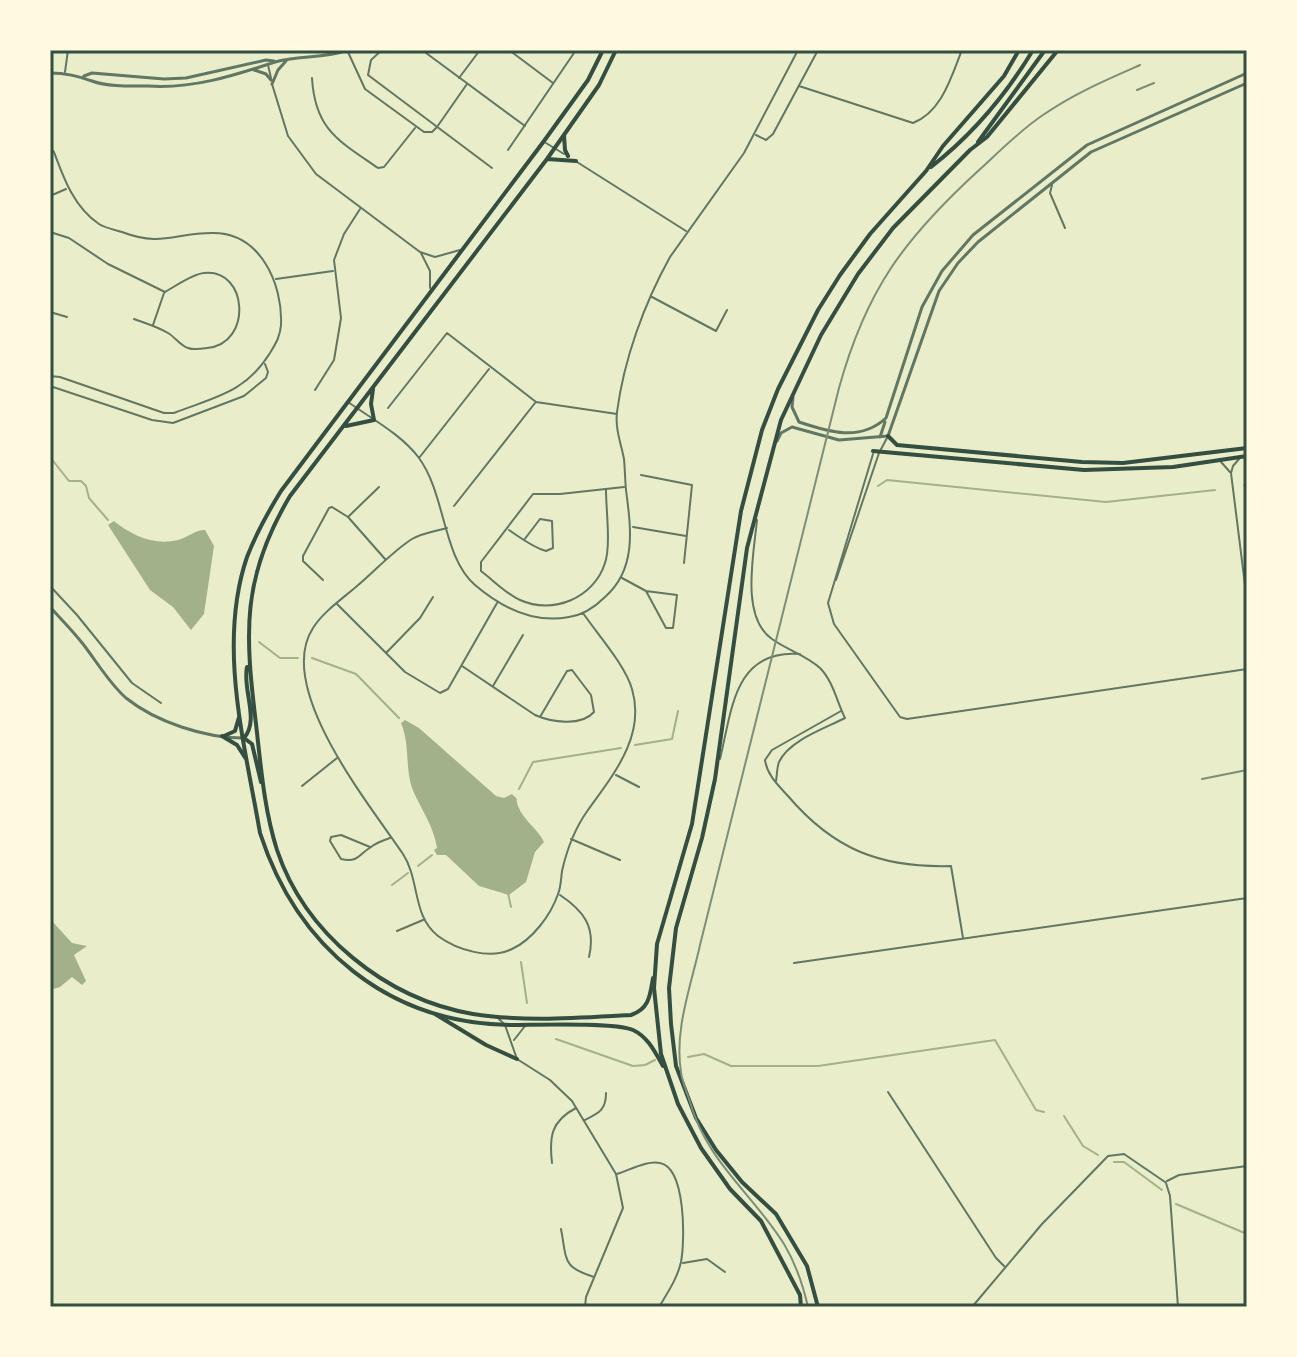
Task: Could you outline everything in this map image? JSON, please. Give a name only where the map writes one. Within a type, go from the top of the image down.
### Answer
[{"type":"main road","points":[[517,1059],[353,974],[329,951],[286,896],[260,833],[234,663],[234,621],[247,558],[264,518],[281,491],[544,141],[588,80],[603,50]]},
{"type":"main road","points":[[263,785],[247,620],[257,564],[268,537],[290,496],[547,159],[599,85],[616,50]]},
{"type":"main road","points":[[244,738],[252,744],[272,831],[287,874],[307,908],[338,945],[359,964],[407,992],[447,1008],[495,1016],[631,1015],[645,1007],[650,999],[661,924],[692,824],[741,511],[762,430],[778,389],[825,298],[870,234],[1004,76],[1019,50]]},
{"type":"main road","points":[[926,171],[955,148],[998,101],[1033,50]]},
{"type":"main road","points":[[818,1307],[807,1266],[776,1214],[742,1182],[716,1150],[696,1118],[676,1066],[669,988],[676,928],[715,779],[747,548],[772,450],[793,394],[821,335],[858,274],[893,228],[970,150],[1045,50]]},
{"type":"main road","points":[[970,150],[987,137],[1058,50]]},
{"type":"main road","points":[[565,133],[568,156]]},
{"type":"main road","points":[[547,159],[576,161]]},
{"type":"main road","points":[[344,426],[374,420],[371,404],[373,388]]},
{"type":"main road","points":[[888,436],[897,445],[1082,462],[1123,463],[1247,448]]},
{"type":"main road","points":[[876,452],[1084,470],[1161,468],[1245,456]]},
{"type":"main road","points":[[244,738],[251,726],[245,675],[249,662]]},
{"type":"main road","points":[[222,736],[235,731],[240,708]]},
{"type":"main road","points":[[222,736],[241,748],[249,765]]},
{"type":"main road","points":[[655,968],[655,1002],[663,1066]]},
{"type":"main road","points":[[429,1011],[505,1025],[628,1028],[645,1039],[663,1066],[688,1126],[730,1189],[761,1221],[800,1295],[801,1307]]},
{"type":"street","points":[[65,73],[68,50]]},
{"type":"street","points":[[84,76],[92,73],[186,78],[266,60],[277,62],[330,56],[348,50],[365,89],[424,132],[432,132],[437,127],[467,84]]},
{"type":"street","points":[[382,50],[371,60],[368,75],[492,168]]},
{"type":"street","points":[[422,50],[525,126]]},
{"type":"street","points":[[459,78],[480,50]]},
{"type":"street","points":[[509,50],[554,84]]},
{"type":"street","points":[[508,150],[576,50]]},
{"type":"street","points":[[348,402],[419,458],[437,494],[453,550],[466,575],[498,602],[521,615],[572,617],[583,613],[611,592],[622,578],[629,556],[631,527],[624,460],[617,435],[617,414],[626,367],[660,274],[755,134],[797,52],[792,50]]},
{"type":"street","points":[[755,134],[766,140],[770,138],[818,50]]},
{"type":"street","points":[[799,86],[913,123],[922,120],[943,97],[962,50]]},
{"type":"street","points":[[266,60],[282,122],[296,151],[316,174],[420,252],[435,257],[463,249]]},
{"type":"street","points":[[272,82],[286,61]]},
{"type":"street","points":[[50,73],[84,76],[92,81],[124,85],[183,86],[277,62]]},
{"type":"street","points":[[253,70],[261,72],[272,82]]},
{"type":"street","points":[[1247,73],[1087,145],[973,235],[942,271],[922,307],[830,596],[829,609],[834,624],[903,719],[1247,669]]},
{"type":"street","points":[[124,85],[125,76]]},
{"type":"street","points":[[312,78],[314,105],[330,133],[378,168],[384,167],[416,127]]},
{"type":"street","points":[[876,452],[888,436],[929,315],[947,278],[978,242],[1098,148],[1247,83]]},
{"type":"street","points":[[544,141],[687,231]]},
{"type":"street","points":[[50,148],[67,188],[100,224],[151,241],[214,232],[247,243],[265,260],[276,279],[281,322],[279,339],[249,381],[174,413],[164,413],[50,376]]},
{"type":"street","points":[[1054,181],[1050,193],[1065,228]]},
{"type":"street","points":[[50,196],[67,188]]},
{"type":"street","points":[[1039,193],[1050,193]]},
{"type":"street","points":[[315,390],[334,360],[341,318],[334,271],[338,247],[360,209]]},
{"type":"street","points":[[50,232],[69,238],[108,264],[165,292]]},
{"type":"street","points":[[420,252],[430,271],[430,292]]},
{"type":"street","points":[[276,279],[334,271]]},
{"type":"street","points":[[134,319],[173,336],[189,349],[215,348],[238,325],[241,312],[237,296],[232,285],[220,276],[204,273],[165,292],[153,326]]},
{"type":"street","points":[[651,297],[716,331],[727,310]]},
{"type":"street","points":[[50,312],[67,317]]},
{"type":"street","points":[[388,408],[447,333],[536,402],[617,414]]},
{"type":"street","points":[[50,386],[152,420],[173,423],[244,396],[266,378],[268,372],[264,362]]},
{"type":"street","points":[[419,458],[490,368]]},
{"type":"street","points":[[793,394],[792,407],[799,422],[839,434],[866,431],[886,418]]},
{"type":"street","points":[[454,506],[536,402]]},
{"type":"street","points":[[772,450],[781,433],[792,427],[839,440],[888,436]]},
{"type":"street","points":[[866,431],[880,437]]},
{"type":"street","points":[[1245,456],[1235,461],[1231,473],[1247,601]]},
{"type":"street","points":[[1217,460],[1231,473]]},
{"type":"street","points":[[641,475],[690,483],[692,487],[684,563]]},
{"type":"street","points":[[606,490],[606,561],[598,580],[583,595],[560,605],[525,602],[481,571],[481,562],[533,494],[626,486]]},
{"type":"street","points":[[348,517],[379,487]]},
{"type":"street","points":[[758,503],[753,608],[765,634],[820,669],[828,679],[845,718],[801,741],[786,753],[779,763],[776,782]]},
{"type":"street","points":[[323,580],[303,561],[303,556],[329,508],[336,508],[348,517],[387,561]]},
{"type":"street","points":[[507,528],[524,540],[537,549],[551,550],[552,521],[540,519],[524,540]]},
{"type":"street","points":[[631,527],[687,536]]},
{"type":"street","points":[[447,528],[413,539],[337,603],[314,627],[304,654],[310,698],[327,741],[410,865],[424,919],[439,937],[451,943],[478,952],[503,953],[516,948],[545,919],[558,894],[571,839],[585,813],[615,774],[633,731],[632,688],[583,613]]},
{"type":"street","points":[[622,578],[646,591],[677,595],[673,628],[666,628],[646,591]]},
{"type":"street","points":[[50,586],[132,683],[161,703]]},
{"type":"street","points":[[385,654],[420,618],[433,597]]},
{"type":"street","points":[[337,603],[405,672],[440,693],[448,689],[498,602]]},
{"type":"street","points":[[50,607],[127,699],[180,726],[201,733],[244,738]]},
{"type":"street","points":[[493,686],[523,635]]},
{"type":"street","points":[[715,779],[736,691],[747,672],[764,659],[778,655],[802,655]]},
{"type":"street","points":[[462,666],[540,717],[556,722],[584,720],[594,712],[591,695],[575,673],[567,671],[540,717]]},
{"type":"street","points":[[841,711],[768,754],[765,764],[776,782],[815,824],[850,848],[901,865],[951,866],[963,940]]},
{"type":"street","points":[[302,786],[338,757]]},
{"type":"street","points":[[615,774],[639,787]]},
{"type":"street","points":[[370,847],[341,835],[331,837],[331,844],[341,859],[360,859],[370,847],[391,837]]},
{"type":"street","points":[[571,839],[620,860]]},
{"type":"street","points":[[558,894],[575,905],[589,923],[589,957]]},
{"type":"street","points":[[794,963],[1247,898]]},
{"type":"street","points":[[397,931],[424,919]]},
{"type":"street","points":[[495,1016],[505,1025],[517,1059],[550,1080],[577,1108],[616,1174],[623,1208],[586,1297],[585,1307]]},
{"type":"street","points":[[513,1041],[526,1025]]},
{"type":"street","points":[[888,1092],[996,1258],[1005,1266]]},
{"type":"street","points":[[584,1121],[603,1111],[606,1093]]},
{"type":"street","points":[[552,1163],[552,1131],[560,1118],[577,1108]]},
{"type":"street","points":[[972,1307],[1042,1224],[1112,1154],[1124,1154],[1165,1182],[1170,1196],[1178,1307]]},
{"type":"street","points":[[616,1174],[650,1162],[666,1165],[679,1188],[683,1246],[674,1283],[659,1307]]},
{"type":"street","points":[[1165,1182],[1179,1175],[1247,1166]]},
{"type":"street","points":[[561,1229],[568,1264],[572,1269],[594,1277]]},
{"type":"street","points":[[680,1263],[707,1259],[725,1272]]},
{"type":"shaded area","points":[[114,521],[137,535],[163,542],[205,530],[214,546],[204,614],[191,630],[173,607],[150,590],[108,525]]},
{"type":"shaded area","points":[[405,720],[419,728],[496,796],[504,798],[512,794],[523,816],[544,842],[535,852],[526,882],[509,895],[479,886],[446,855],[437,855],[434,850],[437,848],[433,832],[410,780],[406,739],[401,723]]},
{"type":"shaded area","points":[[50,901],[51,920],[72,943],[87,946],[74,955],[86,981],[82,985],[72,977],[60,987],[50,990]]},
{"type":"waterway","points":[[50,457],[69,481],[81,481],[86,486],[89,498],[108,520]]},
{"type":"waterway","points":[[878,486],[887,480],[1106,502],[1215,490]]},
{"type":"waterway","points":[[259,642],[280,658],[298,658]]},
{"type":"waterway","points":[[312,658],[356,674],[399,718]]},
{"type":"waterway","points":[[635,745],[672,739],[678,711]]},
{"type":"waterway","points":[[519,789],[533,762],[621,748]]},
{"type":"waterway","points":[[418,866],[432,855]]},
{"type":"waterway","points":[[392,885],[408,873]]},
{"type":"waterway","points":[[508,893],[511,907]]},
{"type":"waterway","points":[[521,962],[527,1003]]},
{"type":"waterway","points":[[556,1039],[633,1066],[655,1060]]},
{"type":"waterway","points":[[688,1057],[704,1054],[731,1066],[818,1066],[995,1040],[1036,1110],[1044,1112]]},
{"type":"waterway","points":[[1064,1116],[1083,1146],[1098,1155]]},
{"type":"waterway","points":[[1114,1162],[1124,1162],[1162,1190]]},
{"type":"waterway","points":[[1176,1204],[1247,1234]]},
{"type":"railway","points":[[808,1307],[799,1275],[784,1244],[707,1142],[682,1076],[679,1056],[688,992],[839,388],[875,294],[891,268],[929,220],[1034,121],[1078,94],[1140,65]]},
{"type":"railway","points":[[1137,90],[1154,83]]},
{"type":"railway","points":[[1202,779],[1247,770]]}]
